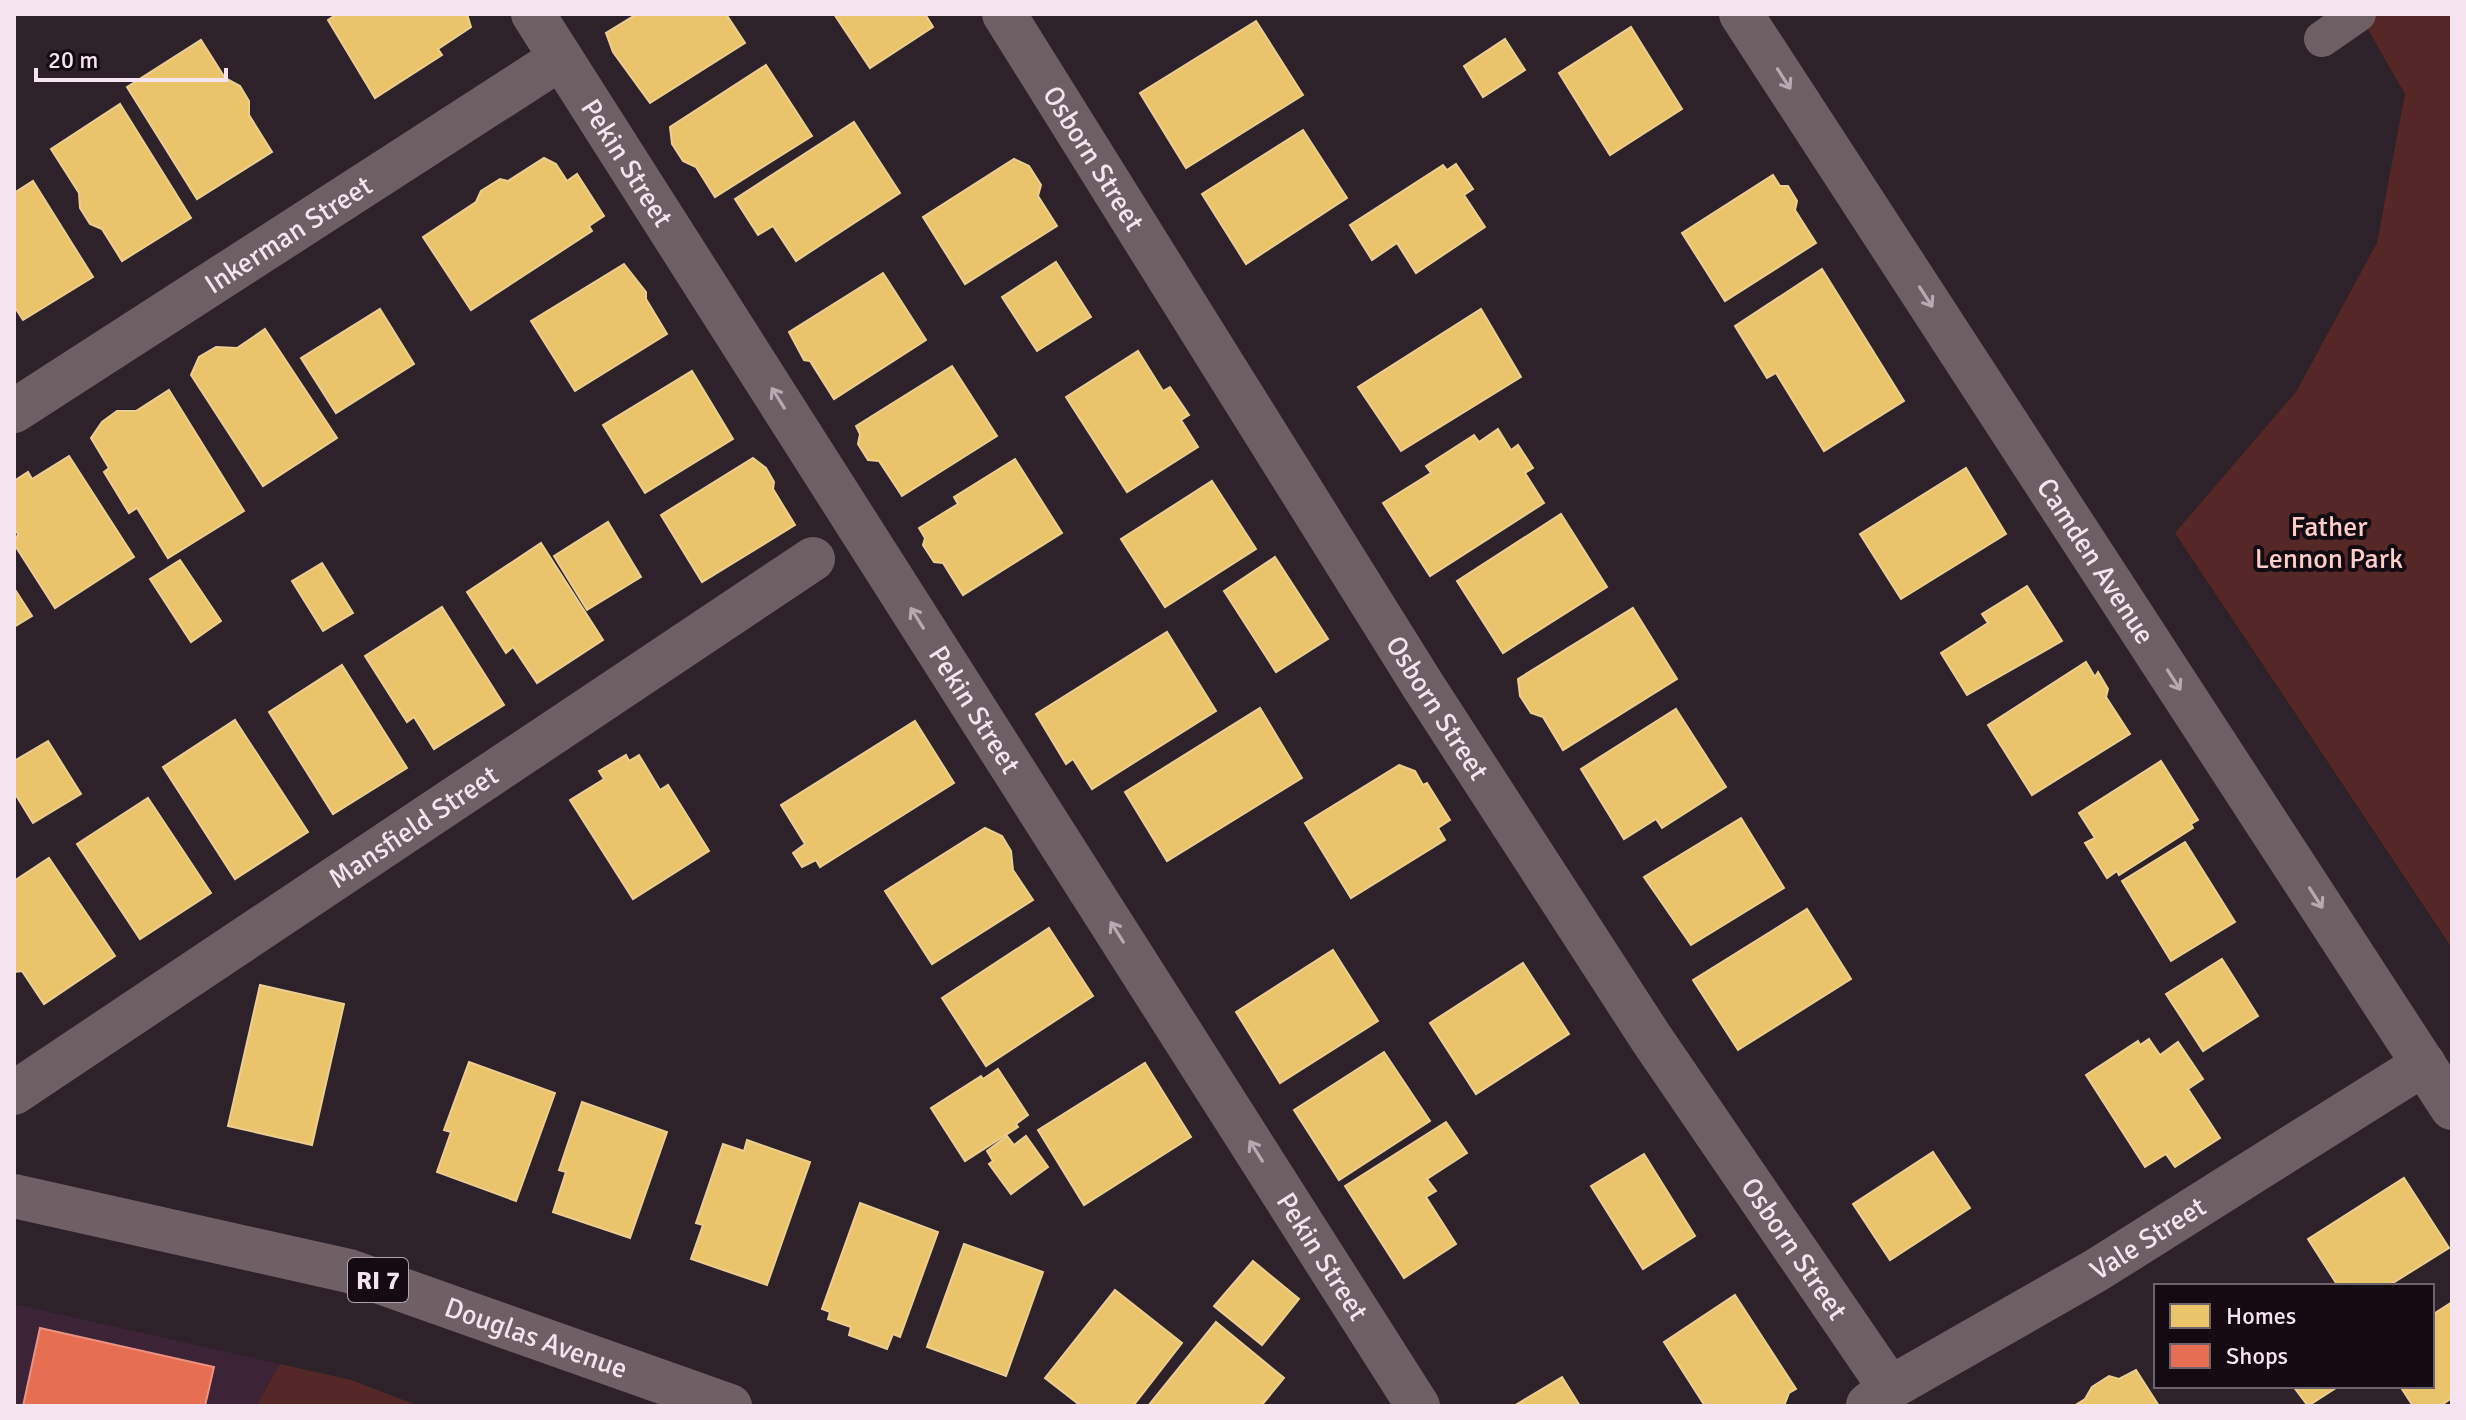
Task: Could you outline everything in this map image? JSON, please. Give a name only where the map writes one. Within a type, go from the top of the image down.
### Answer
[{"type":"main road","name":"Douglas Avenue","points":[[14,1196],[349,1271],[730,1406]]},
{"type":"street","name":"Pekin Street","points":[[533,14],[1418,1406]]},
{"type":"street","name":"Osborn Street","points":[[1004,14],[1524,842],[1878,1397]]},
{"type":"street","name":"Camden Avenue","points":[[1741,14],[2452,1108]]},
{"type":"street","name":"Inkerman Street","points":[[14,411],[561,58]]},
{"type":"street","name":"Mansfield Street","points":[[14,1093],[813,559]]},
{"type":"street","name":"Vale Street","points":[[1878,1397],[2095,1271],[2424,1064]]},
{"type":"lane","points":[[2322,39],[2358,14]]},
{"type":"shaded area","points":[[14,1304],[280,1364],[256,1406],[14,1406]]},
{"type":"green space","name":"Father Lennon Park","points":[[2359,14],[2452,14],[2452,948],[2175,533],[2296,392],[2377,243],[2405,94]]},
{"type":"green space","points":[[280,1364],[351,1380],[419,1406],[256,1406]]},
{"type":"building: Homes","points":[[337,14],[467,14],[471,27],[438,49],[442,55],[375,98],[328,20]]},
{"type":"building: Homes","points":[[637,14],[726,14],[745,43],[650,103],[613,52],[606,33]]},
{"type":"building: Homes","points":[[834,14],[925,14],[933,27],[870,68]]},
{"type":"building: Homes","points":[[1256,21],[1303,95],[1186,168],[1140,93]]},
{"type":"building: Homes","points":[[1631,27],[1682,109],[1610,155],[1559,73]]},
{"type":"building: Homes","points":[[1505,39],[1525,70],[1483,97],[1464,66]]},
{"type":"building: Homes","points":[[201,40],[225,78],[240,86],[249,101],[249,115],[272,152],[197,199],[127,87]]},
{"type":"building: Homes","points":[[766,65],[812,136],[715,197],[696,167],[683,161],[672,144],[670,127]]},
{"type":"building: Homes","points":[[120,104],[191,218],[122,261],[102,229],[90,224],[80,208],[79,193],[51,149]]},
{"type":"building: Homes","points":[[854,122],[900,193],[796,261],[773,226],[758,235],[735,199]]},
{"type":"building: Homes","points":[[1303,130],[1347,198],[1246,264],[1202,194]]},
{"type":"building: Homes","points":[[544,158],[556,164],[567,181],[577,174],[604,216],[589,226],[592,231],[471,310],[423,237],[476,202],[481,191],[500,179],[508,181]]},
{"type":"building: Homes","points":[[1014,159],[1029,166],[1041,185],[1038,196],[1057,226],[965,284],[923,217]]},
{"type":"building: Homes","points":[[1456,164],[1473,189],[1464,195],[1485,227],[1416,273],[1397,243],[1372,260],[1350,225],[1443,165],[1447,170]]},
{"type":"building: Homes","points":[[1773,175],[1780,186],[1788,186],[1797,201],[1795,210],[1816,243],[1725,301],[1682,233]]},
{"type":"building: Homes","points":[[33,181],[93,277],[23,320],[14,306],[14,193]]},
{"type":"building: Homes","points":[[1056,262],[1091,317],[1037,351],[1002,297]]},
{"type":"building: Homes","points":[[624,264],[646,292],[646,299],[667,334],[575,391],[531,321]]},
{"type":"building: Homes","points":[[1822,269],[1904,401],[1824,451],[1776,373],[1767,378],[1735,326]]},
{"type":"building: Homes","points":[[883,273],[926,340],[834,399],[810,361],[804,360],[789,332]]},
{"type":"building: Homes","points":[[380,309],[414,364],[336,413],[301,358]]},
{"type":"building: Homes","points":[[1481,309],[1521,377],[1401,451],[1358,387]]},
{"type":"building: Homes","points":[[265,329],[337,438],[263,486],[191,375],[199,357],[216,347],[237,348]]},
{"type":"building: Homes","points":[[1138,351],[1163,391],[1170,387],[1189,415],[1181,420],[1198,447],[1127,492],[1066,397]]},
{"type":"building: Homes","points":[[952,366],[997,436],[902,496],[879,461],[868,460],[858,444],[860,434],[856,426]]},
{"type":"building: Homes","points":[[692,371],[733,439],[645,493],[603,425]]},
{"type":"building: Homes","points":[[169,390],[244,511],[168,558],[137,508],[129,513],[104,472],[109,468],[91,438],[102,422],[117,411],[136,411]]},
{"type":"building: Homes","points":[[1498,429],[1511,450],[1518,445],[1533,468],[1525,473],[1544,503],[1430,576],[1383,503],[1431,473],[1426,466],[1474,435],[1479,442]]},
{"type":"building: Homes","points":[[69,456],[134,557],[55,608],[14,544],[18,534],[14,528],[14,481],[28,472],[32,479]]},
{"type":"building: Homes","points":[[753,458],[766,468],[774,482],[773,489],[795,525],[702,582],[661,515]]},
{"type":"building: Homes","points":[[1015,459],[1062,533],[963,595],[943,563],[934,562],[923,545],[925,538],[919,528],[958,504],[954,497]]},
{"type":"building: Homes","points":[[1966,468],[2006,534],[1901,599],[1860,534]]},
{"type":"building: Homes","points":[[1212,481],[1256,549],[1165,607],[1121,539]]},
{"type":"building: Homes","points":[[1561,514],[1607,587],[1503,653],[1457,581]]},
{"type":"building: Homes","points":[[608,522],[641,577],[587,610],[554,556]]},
{"type":"building: Homes","points":[[541,543],[603,640],[537,683],[513,647],[506,653],[467,592]]},
{"type":"building: Homes","points":[[1275,557],[1328,639],[1276,672],[1224,591]]},
{"type":"building: Homes","points":[[180,560],[221,621],[191,642],[150,579]]},
{"type":"building: Homes","points":[[322,563],[353,613],[323,631],[292,581]]},
{"type":"building: Homes","points":[[2027,586],[2062,641],[1967,695],[1941,653],[1988,623],[1982,614]]},
{"type":"building: Homes","points":[[14,588],[32,616],[14,627]]},
{"type":"building: Homes","points":[[442,607],[504,705],[434,749],[414,717],[407,722],[365,656]]},
{"type":"building: Homes","points":[[1633,608],[1677,679],[1563,750],[1543,717],[1531,713],[1520,696],[1518,679]]},
{"type":"building: Homes","points":[[1167,632],[1216,711],[1092,789],[1073,759],[1066,764],[1036,714]]},
{"type":"building: Homes","points":[[2086,662],[2095,677],[2098,672],[2108,689],[2106,697],[2130,734],[2032,795],[1988,725]]},
{"type":"building: Homes","points":[[342,665],[407,768],[333,814],[269,712]]},
{"type":"building: Homes","points":[[1260,708],[1302,778],[1167,861],[1125,792]]},
{"type":"building: Homes","points":[[1676,709],[1726,787],[1662,828],[1656,819],[1624,839],[1581,769]]},
{"type":"building: Homes","points":[[235,720],[308,832],[235,879],[163,767]]},
{"type":"building: Homes","points":[[915,721],[954,783],[820,867],[816,860],[802,867],[793,853],[805,844],[781,805]]},
{"type":"building: Homes","points":[[48,741],[81,794],[33,823],[14,792],[14,761]]},
{"type":"building: Homes","points":[[626,755],[629,761],[639,755],[660,790],[668,785],[709,851],[633,899],[570,800],[604,779],[599,771]]},
{"type":"building: Homes","points":[[2161,761],[2198,820],[2191,824],[2193,828],[2119,875],[2117,871],[2107,878],[2085,843],[2095,838],[2079,813]]},
{"type":"building: Homes","points":[[1399,765],[1415,771],[1423,785],[1427,783],[1450,820],[1438,828],[1445,840],[1351,898],[1305,823]]},
{"type":"building: Homes","points":[[148,798],[211,893],[140,939],[77,844]]},
{"type":"building: Homes","points":[[1741,818],[1784,888],[1691,945],[1644,877]]},
{"type":"building: Homes","points":[[985,828],[1002,836],[1011,851],[1013,870],[1033,900],[932,964],[885,891]]},
{"type":"building: Homes","points":[[2185,842],[2235,922],[2171,961],[2122,881]]},
{"type":"building: Homes","points":[[49,858],[115,956],[44,1004],[22,971],[14,972],[14,881]]},
{"type":"building: Homes","points":[[1807,909],[1851,979],[1738,1050],[1693,980]]},
{"type":"building: Homes","points":[[1049,928],[1093,996],[986,1066],[942,998]]},
{"type":"building: Homes","points":[[1333,950],[1378,1021],[1280,1083],[1236,1012]]},
{"type":"building: Homes","points":[[2222,959],[2258,1016],[2203,1051],[2166,994]]},
{"type":"building: Homes","points":[[1523,963],[1569,1034],[1476,1094],[1430,1023]]},
{"type":"building: Homes","points":[[260,985],[344,1004],[312,1145],[228,1126]]},
{"type":"building: Homes","points":[[2149,1039],[2160,1055],[2178,1042],[2203,1079],[2188,1089],[2220,1138],[2175,1167],[2166,1154],[2145,1167],[2086,1075],[2138,1041],[2140,1045]]},
{"type":"building: Homes","points":[[1384,1052],[1430,1121],[1339,1180],[1294,1110]]},
{"type":"building: Homes","points":[[469,1062],[555,1093],[516,1201],[437,1172],[451,1132],[444,1130]]},
{"type":"building: Homes","points":[[1145,1063],[1191,1137],[1084,1205],[1038,1130]]},
{"type":"building: Homes","points":[[998,1069],[1028,1115],[1016,1124],[1018,1127],[965,1161],[931,1108],[981,1076],[983,1079]]},
{"type":"building: Homes","points":[[582,1102],[667,1132],[630,1238],[553,1212],[566,1172],[559,1170]]},
{"type":"building: Homes","points":[[1446,1122],[1467,1153],[1427,1179],[1436,1191],[1426,1197],[1456,1244],[1404,1278],[1345,1186]]},
{"type":"building: Homes","points":[[1007,1136],[1014,1145],[1026,1136],[1048,1167],[1011,1194],[989,1164],[993,1161],[987,1151]]},
{"type":"building: Homes","points":[[747,1140],[810,1162],[767,1285],[691,1259],[703,1225],[696,1223],[723,1144],[744,1151]]},
{"type":"building: Homes","points":[[1933,1152],[1970,1208],[1890,1260],[1853,1204]]},
{"type":"building: Homes","points":[[1644,1154],[1695,1236],[1643,1269],[1591,1186]]},
{"type":"building: Homes","points":[[2404,1178],[2449,1248],[2391,1284],[2337,1284],[2308,1239]]},
{"type":"building: Homes","points":[[860,1203],[938,1232],[900,1337],[893,1334],[887,1349],[849,1335],[851,1327],[828,1319],[830,1312],[822,1309]]},
{"type":"building: Homes","points":[[964,1244],[1043,1272],[1006,1376],[927,1347]]},
{"type":"building: Homes","points":[[1253,1261],[1299,1299],[1262,1345],[1214,1306]]},
{"type":"building: Homes","points":[[1115,1290],[1182,1343],[1133,1406],[1081,1406],[1045,1378]]},
{"type":"building: Homes","points":[[1735,1295],[1796,1389],[1789,1393],[1784,1406],[1705,1406],[1664,1342]]},
{"type":"building: Homes","points":[[2452,1302],[2452,1398],[2440,1406],[2413,1406],[2401,1388],[2434,1388],[2434,1314]]},
{"type":"building: Homes","points":[[1216,1322],[1284,1378],[1261,1406],[1148,1406]]},
{"type":"building: Homes","points":[[2136,1370],[2159,1406],[2074,1406],[2085,1399],[2092,1387],[2109,1376],[2119,1379]]},
{"type":"building: Homes","points":[[1562,1377],[1580,1406],[1514,1406]]},
{"type":"building: Homes","points":[[2294,1388],[2336,1388],[2308,1406]]},
{"type":"building: Shops","points":[[40,1328],[214,1367],[205,1406],[23,1406]]}]
